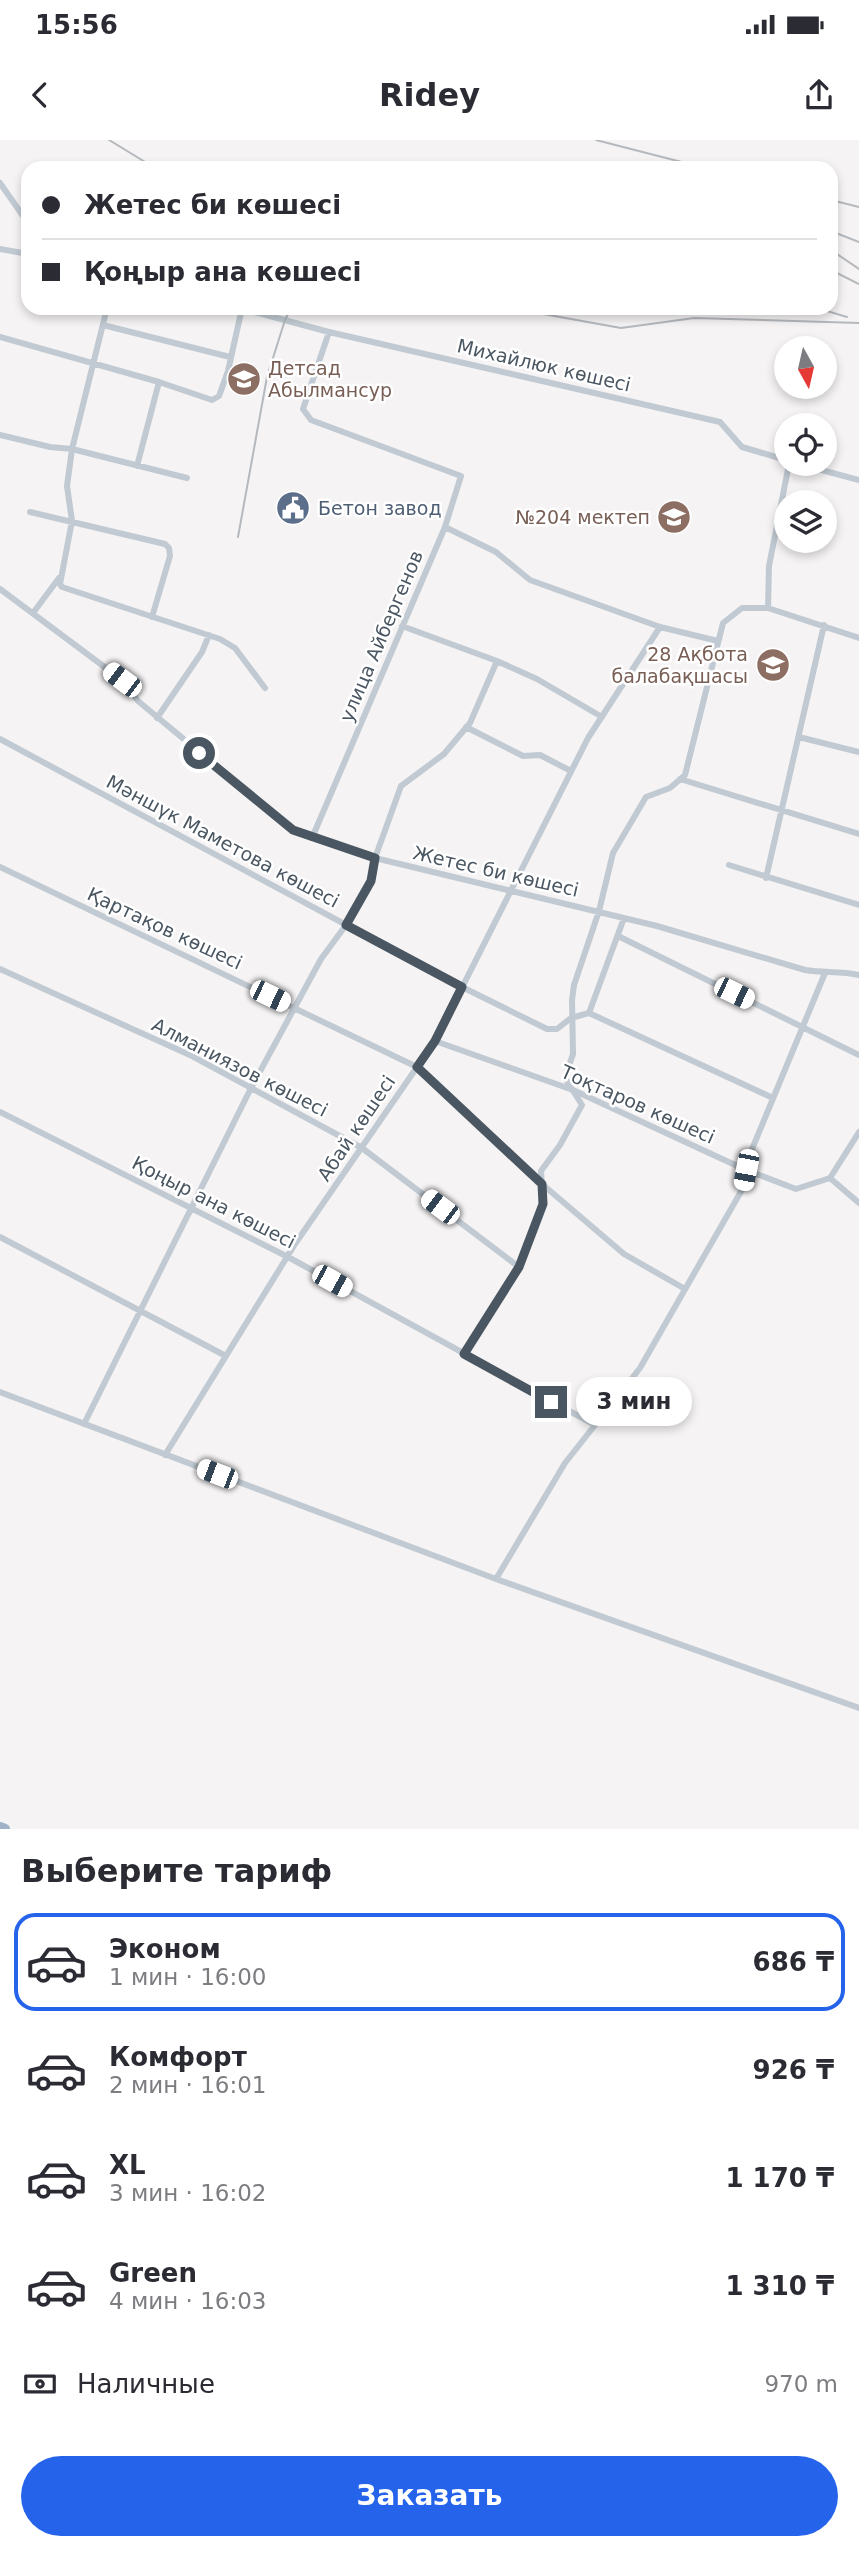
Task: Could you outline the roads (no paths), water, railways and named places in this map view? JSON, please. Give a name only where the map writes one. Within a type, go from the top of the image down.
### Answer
[{"type":"highway","points":[[0,1827],[5,1829]]},
{"type":"street","points":[[0,183],[21,213]]},
{"type":"street","points":[[0,249],[21,253]]},
{"type":"street","points":[[33,614],[59,578],[72,521],[67,486],[72,449],[105,315]]},
{"type":"street","points":[[0,337],[159,382],[212,400],[216,399],[228,371],[239,315]]},
{"type":"street","name":"Михайлюк көшесі","points":[[267,315],[329,332],[720,422],[742,447],[774,457]]},
{"type":"street","points":[[103,325],[230,357]]},
{"type":"street","name":"улица Айбергенов","points":[[312,838],[445,527],[461,476],[311,420],[303,409],[329,332]]},
{"type":"street","points":[[137,466],[159,382]]},
{"type":"street","points":[[0,435],[50,447],[72,449],[187,478]]},
{"type":"street","points":[[837,474],[859,480]]},
{"type":"street","points":[[768,608],[769,566],[785,476]]},
{"type":"street","points":[[30,512],[165,544],[169,548],[170,556],[152,617]]},
{"type":"street","points":[[445,527],[496,552],[530,580],[660,627],[718,641]]},
{"type":"street","points":[[59,578],[62,587],[209,635],[235,648],[265,688]]},
{"type":"street","name":"Жетес би көшесі","points":[[0,589],[122,680],[138,701],[157,718],[293,830],[375,858],[599,911],[805,970],[825,973],[844,971],[859,975]]},
{"type":"street","points":[[464,1354],[519,1267],[543,1204],[541,1171],[561,1145],[582,1105],[565,1078],[573,1054],[571,1018],[575,985],[599,911],[613,853],[646,797],[670,788],[685,775],[723,623],[742,608],[768,608],[859,638]]},
{"type":"street","points":[[766,878],[824,625]]},
{"type":"street","points":[[402,626],[497,661],[537,679],[601,717]]},
{"type":"street","name":"Абай көшесі","points":[[164,1455],[288,1257],[435,1041],[571,771],[601,717],[660,627]]},
{"type":"street","points":[[157,718],[202,652],[209,635]]},
{"type":"street","points":[[84,1424],[251,1088],[321,960],[346,925],[371,881],[375,858],[401,786],[444,754],[466,727],[497,661]]},
{"type":"street","points":[[466,727],[523,756],[540,755],[571,771]]},
{"type":"street","points":[[799,737],[859,752]]},
{"type":"street","name":"Мәншүк Маметова көшесі","points":[[0,740],[462,987],[547,1028],[557,1029],[571,1018],[589,1013]]},
{"type":"street","points":[[680,779],[859,834]]},
{"type":"street","points":[[729,866],[859,905]]},
{"type":"street","name":"Қартақов көшесі","points":[[0,867],[417,1067],[542,1184],[624,1254],[685,1289]]},
{"type":"street","points":[[624,918],[589,1013],[773,1098]]},
{"type":"street","points":[[618,936],[859,1055]]},
{"type":"street","name":"Алманиязов көшесі","points":[[0,969],[192,1056],[362,1148],[519,1267]]},
{"type":"street","points":[[496,1579],[565,1463],[640,1368],[743,1188],[750,1154],[825,973]]},
{"type":"street","name":"Тоқтаров көшесі","points":[[435,1041],[573,1090],[746,1170],[796,1189],[830,1178]]},
{"type":"street","name":"Қоңыр ана көшесі","points":[[0,1112],[288,1257],[595,1425]]},
{"type":"street","points":[[859,1132],[830,1178],[859,1203]]},
{"type":"street","points":[[0,1237],[226,1356]]},
{"type":"street","points":[[0,1392],[496,1579],[859,1708]]},
{"type":"railway","points":[[109,140],[144,161]]},
{"type":"railway","points":[[596,140],[678,161]]},
{"type":"railway","points":[[838,202],[859,207]]},
{"type":"railway","points":[[838,234],[859,242]]},
{"type":"railway","points":[[838,255],[859,269]]},
{"type":"railway","points":[[838,274],[859,284]]},
{"type":"railway","points":[[838,314],[847,317]]},
{"type":"railway","points":[[238,537],[267,377],[288,315]]},
{"type":"railway","points":[[549,315],[621,328],[694,318],[859,323]]},
{"type":"place","name":"Детсад Абылмансур","points":[[244,379]]},
{"type":"place","name":"Бетон завод","points":[[293,508]]},
{"type":"place","name":"№204 мектеп","points":[[674,517]]},
{"type":"place","name":"28 Ақбота балабақшасы","points":[[773,665]]}]
